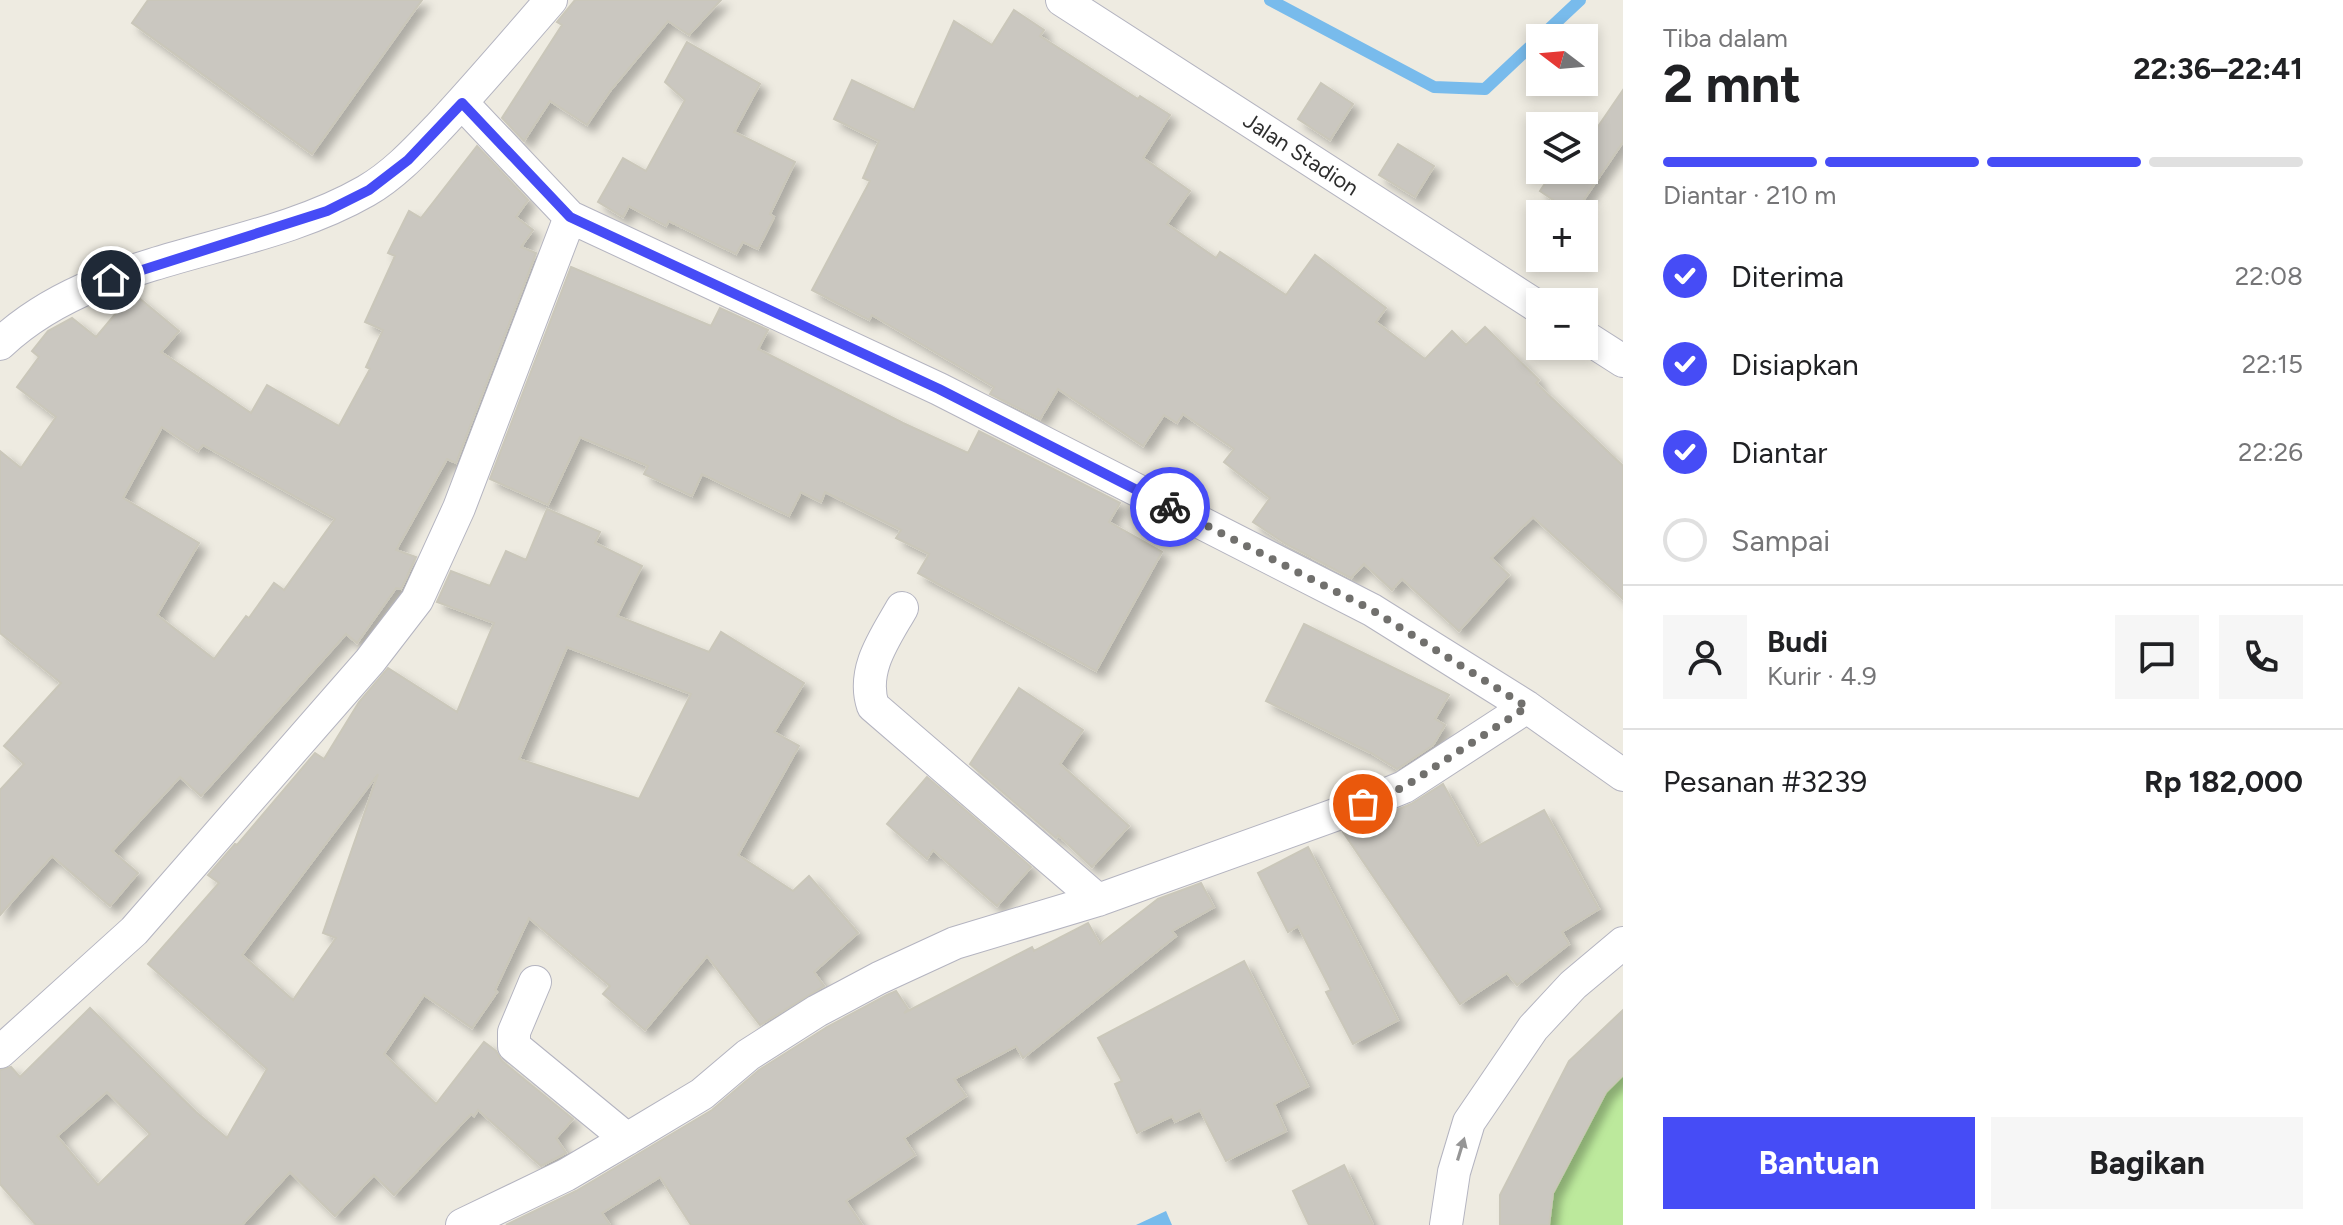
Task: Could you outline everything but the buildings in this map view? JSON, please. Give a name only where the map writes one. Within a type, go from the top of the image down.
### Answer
[{"type":"street","points":[[0,344],[44,309],[84,288],[327,211],[369,190],[408,160],[551,0]]},
{"type":"street","name":"Jalan Stadion","points":[[1062,0],[1526,299]]},
{"type":"street","points":[[462,103],[570,217],[939,389],[1358,603],[1527,707],[1623,775]]},
{"type":"street","points":[[0,1052],[134,931],[370,661],[417,600],[459,508],[570,217]]},
{"type":"street","points":[[1598,345],[1623,361]]},
{"type":"street","points":[[902,608],[877,653],[868,681],[873,706],[1098,900]]},
{"type":"street","points":[[462,1225],[566,1175],[627,1139],[702,1094],[748,1055],[817,1011],[879,978],[955,943],[1098,900],[1404,787],[1527,707]]},
{"type":"street","points":[[1446,1225],[1454,1172],[1469,1122],[1533,1028],[1573,985],[1623,943]]},
{"type":"street","points":[[535,982],[514,1032],[514,1046],[627,1139]]},
{"type":"green space","points":[[1623,1010],[1623,1225],[1500,1225],[1500,1195],[1569,1061]]},
{"type":"water","points":[[1166,1211],[1172,1225],[1136,1225]]},
{"type":"waterway","points":[[1270,0],[1434,87],[1485,89],[1580,0]]},
{"type":"way so far","points":[[1170,507],[1372,610],[1527,707],[1404,787],[1363,804]]},
{"type":"route","points":[[111,280],[327,211],[369,190],[408,160],[462,103],[570,217],[939,389],[1170,507]]}]
